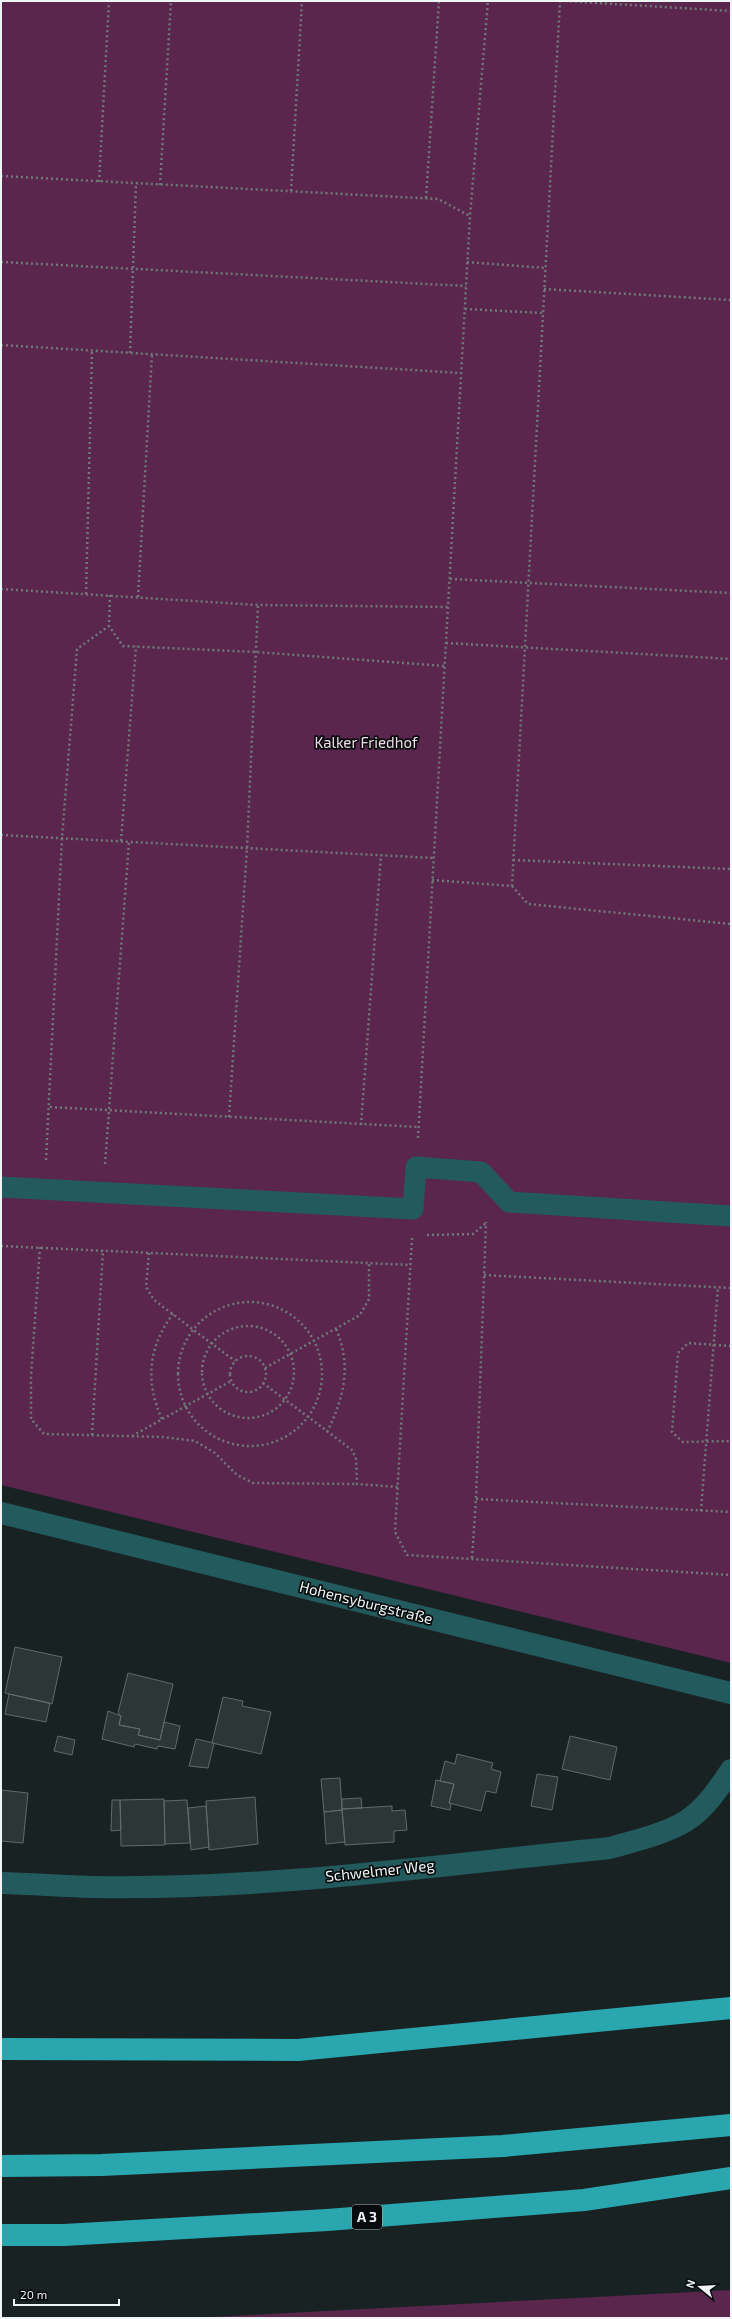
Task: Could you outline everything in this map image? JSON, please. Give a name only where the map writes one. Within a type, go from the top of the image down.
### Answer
[{"type":"highway","points":[[1,2049],[298,2050],[731,2008]]},
{"type":"highway","points":[[1,2166],[109,2164],[503,2146],[731,2125]]},
{"type":"highway","name":"A 3","points":[[1,2235],[64,2235],[351,2218],[584,2200],[731,2178]]},
{"type":"street","name":"Hohensyburgstraße","points":[[1,1513],[731,1693]]},
{"type":"street","name":"Schwelmer Weg","points":[[1,1883],[94,1887],[210,1884],[327,1876],[610,1848],[646,1837],[686,1821],[715,1794],[731,1770]]},
{"type":"lane","points":[[1,1187],[103,1194],[413,1209],[416,1167],[481,1172],[510,1202],[731,1216]]},
{"type":"path","points":[[99,182],[109,1]]},
{"type":"path","points":[[160,185],[171,1]]},
{"type":"path","points":[[291,191],[302,1]]},
{"type":"path","points":[[426,198],[439,1]]},
{"type":"path","points":[[416,1167],[433,858],[449,607],[467,262],[488,1]]},
{"type":"path","points":[[560,1],[512,886],[528,904],[731,924]]},
{"type":"path","points":[[565,1],[731,11]]},
{"type":"path","points":[[1,176],[438,199],[470,216]]},
{"type":"path","points":[[130,353],[136,184]]},
{"type":"path","points":[[1,262],[466,286]]},
{"type":"path","points":[[467,262],[545,268]]},
{"type":"path","points":[[544,289],[731,300]]},
{"type":"path","points":[[465,309],[543,313]]},
{"type":"path","points":[[1,346],[462,373]]},
{"type":"path","points":[[86,594],[92,351]]},
{"type":"path","points":[[138,597],[152,354]]},
{"type":"path","points":[[450,579],[731,593]]},
{"type":"path","points":[[1,589],[258,605],[449,607]]},
{"type":"path","points":[[110,595],[110,626],[123,646],[256,652],[445,666]]},
{"type":"path","points":[[230,1117],[247,848],[258,605]]},
{"type":"path","points":[[45,1190],[62,838],[77,649],[110,626]]},
{"type":"path","points":[[446,643],[731,659]]},
{"type":"path","points":[[121,842],[136,646]]},
{"type":"path","points":[[1,835],[433,858]]},
{"type":"path","points":[[103,1194],[128,842]]},
{"type":"path","points":[[361,1125],[382,855]]},
{"type":"path","points":[[513,860],[731,869]]},
{"type":"path","points":[[432,880],[512,886]]},
{"type":"path","points":[[50,1107],[418,1127]]},
{"type":"path","points":[[412,1235],[473,1234],[510,1202]]},
{"type":"path","points":[[413,1209],[396,1532],[407,1554],[731,1575]]},
{"type":"path","points":[[472,1558],[476,1499],[486,1222]]},
{"type":"path","points":[[1,1246],[410,1265]]},
{"type":"path","points":[[40,1247],[30,1376],[31,1419],[44,1434],[131,1436],[195,1441],[215,1453],[237,1475],[253,1483],[357,1484],[398,1487]]},
{"type":"path","points":[[92,1435],[103,1250]]},
{"type":"path","points":[[149,1253],[146,1287],[154,1300],[235,1361]]},
{"type":"path","points":[[265,1368],[360,1315],[369,1299],[369,1263]]},
{"type":"path","points":[[484,1275],[731,1288]]},
{"type":"path","points":[[701,1511],[718,1287]]},
{"type":"path","points":[[258,1302],[276,1307],[293,1316],[306,1328],[314,1341],[322,1363],[322,1381],[317,1400],[308,1417],[295,1430],[279,1440],[262,1446],[242,1446],[224,1442],[208,1432],[194,1419],[186,1407],[179,1385],[178,1366],[183,1348],[194,1330],[205,1318],[221,1308],[239,1303],[258,1302]]},
{"type":"path","points":[[162,1419],[153,1395],[151,1362],[159,1337],[173,1314]]},
{"type":"path","points":[[238,1327],[260,1328],[281,1340],[290,1354],[293,1374],[292,1386],[285,1399],[274,1410],[265,1415],[241,1418],[222,1410],[209,1395],[202,1375],[204,1361],[212,1344],[228,1331],[238,1327]]},
{"type":"path","points":[[327,1432],[342,1399],[344,1378],[343,1350],[336,1329]]},
{"type":"path","points":[[731,1346],[714,1344],[688,1344],[678,1353],[672,1432],[683,1442],[731,1441]]},
{"type":"path","points":[[247,1355],[256,1357],[265,1368],[263,1383],[258,1389],[247,1392],[237,1388],[231,1381],[230,1372],[235,1361],[247,1355]]},
{"type":"path","points":[[131,1436],[209,1395],[231,1381]]},
{"type":"path","points":[[263,1383],[352,1450],[356,1459],[357,1484]]},
{"type":"path","points":[[476,1499],[731,1512]]},
{"type":"green space","name":"Kalker Friedhof","points":[[1,1],[731,1],[731,1663],[1,1485]]},
{"type":"green space","points":[[731,2290],[731,2318],[191,2318]]},
{"type":"building","points":[[15,1647],[62,1657],[52,1704],[5,1693]]},
{"type":"building","points":[[128,1673],[173,1684],[160,1740],[138,1735],[140,1729],[119,1725],[121,1716],[118,1713]]},
{"type":"building","points":[[9,1694],[50,1703],[46,1722],[5,1714]]},
{"type":"building","points":[[223,1697],[243,1701],[242,1706],[271,1712],[261,1754],[212,1743]]},
{"type":"building","points":[[108,1711],[121,1716],[119,1725],[140,1729],[138,1735],[160,1740],[164,1722],[180,1726],[175,1749],[158,1746],[157,1749],[135,1744],[134,1747],[102,1739]]},
{"type":"building","points":[[58,1736],[75,1740],[72,1755],[54,1751]]},
{"type":"building","points":[[570,1736],[617,1747],[610,1780],[562,1769]]},
{"type":"building","points":[[196,1739],[214,1743],[208,1768],[189,1766]]},
{"type":"building","points":[[457,1754],[493,1763],[491,1769],[501,1772],[496,1793],[486,1791],[481,1811],[449,1803],[454,1784],[440,1781],[445,1761],[455,1764]]},
{"type":"building","points":[[537,1774],[558,1777],[552,1810],[531,1806]]},
{"type":"building","points":[[340,1778],[342,1810],[324,1812],[321,1779]]},
{"type":"building","points":[[436,1780],[454,1784],[449,1803],[451,1804],[450,1810],[431,1806]]},
{"type":"building","points":[[1,1790],[28,1793],[23,1843],[1,1841]]},
{"type":"building","points":[[255,1797],[258,1844],[209,1850],[206,1801]]},
{"type":"building","points":[[361,1798],[362,1808],[342,1809],[342,1799]]},
{"type":"building","points":[[164,1799],[165,1845],[121,1846],[120,1800]]},
{"type":"building","points":[[112,1800],[120,1800],[121,1830],[111,1831]]},
{"type":"building","points":[[187,1800],[190,1843],[165,1844],[164,1801]]},
{"type":"building","points":[[206,1806],[209,1847],[191,1850],[188,1808]]},
{"type":"building","points":[[392,1806],[392,1811],[405,1810],[407,1830],[394,1831],[394,1842],[345,1845],[342,1809]]},
{"type":"building","points":[[342,1810],[345,1842],[326,1844],[324,1812]]}]
